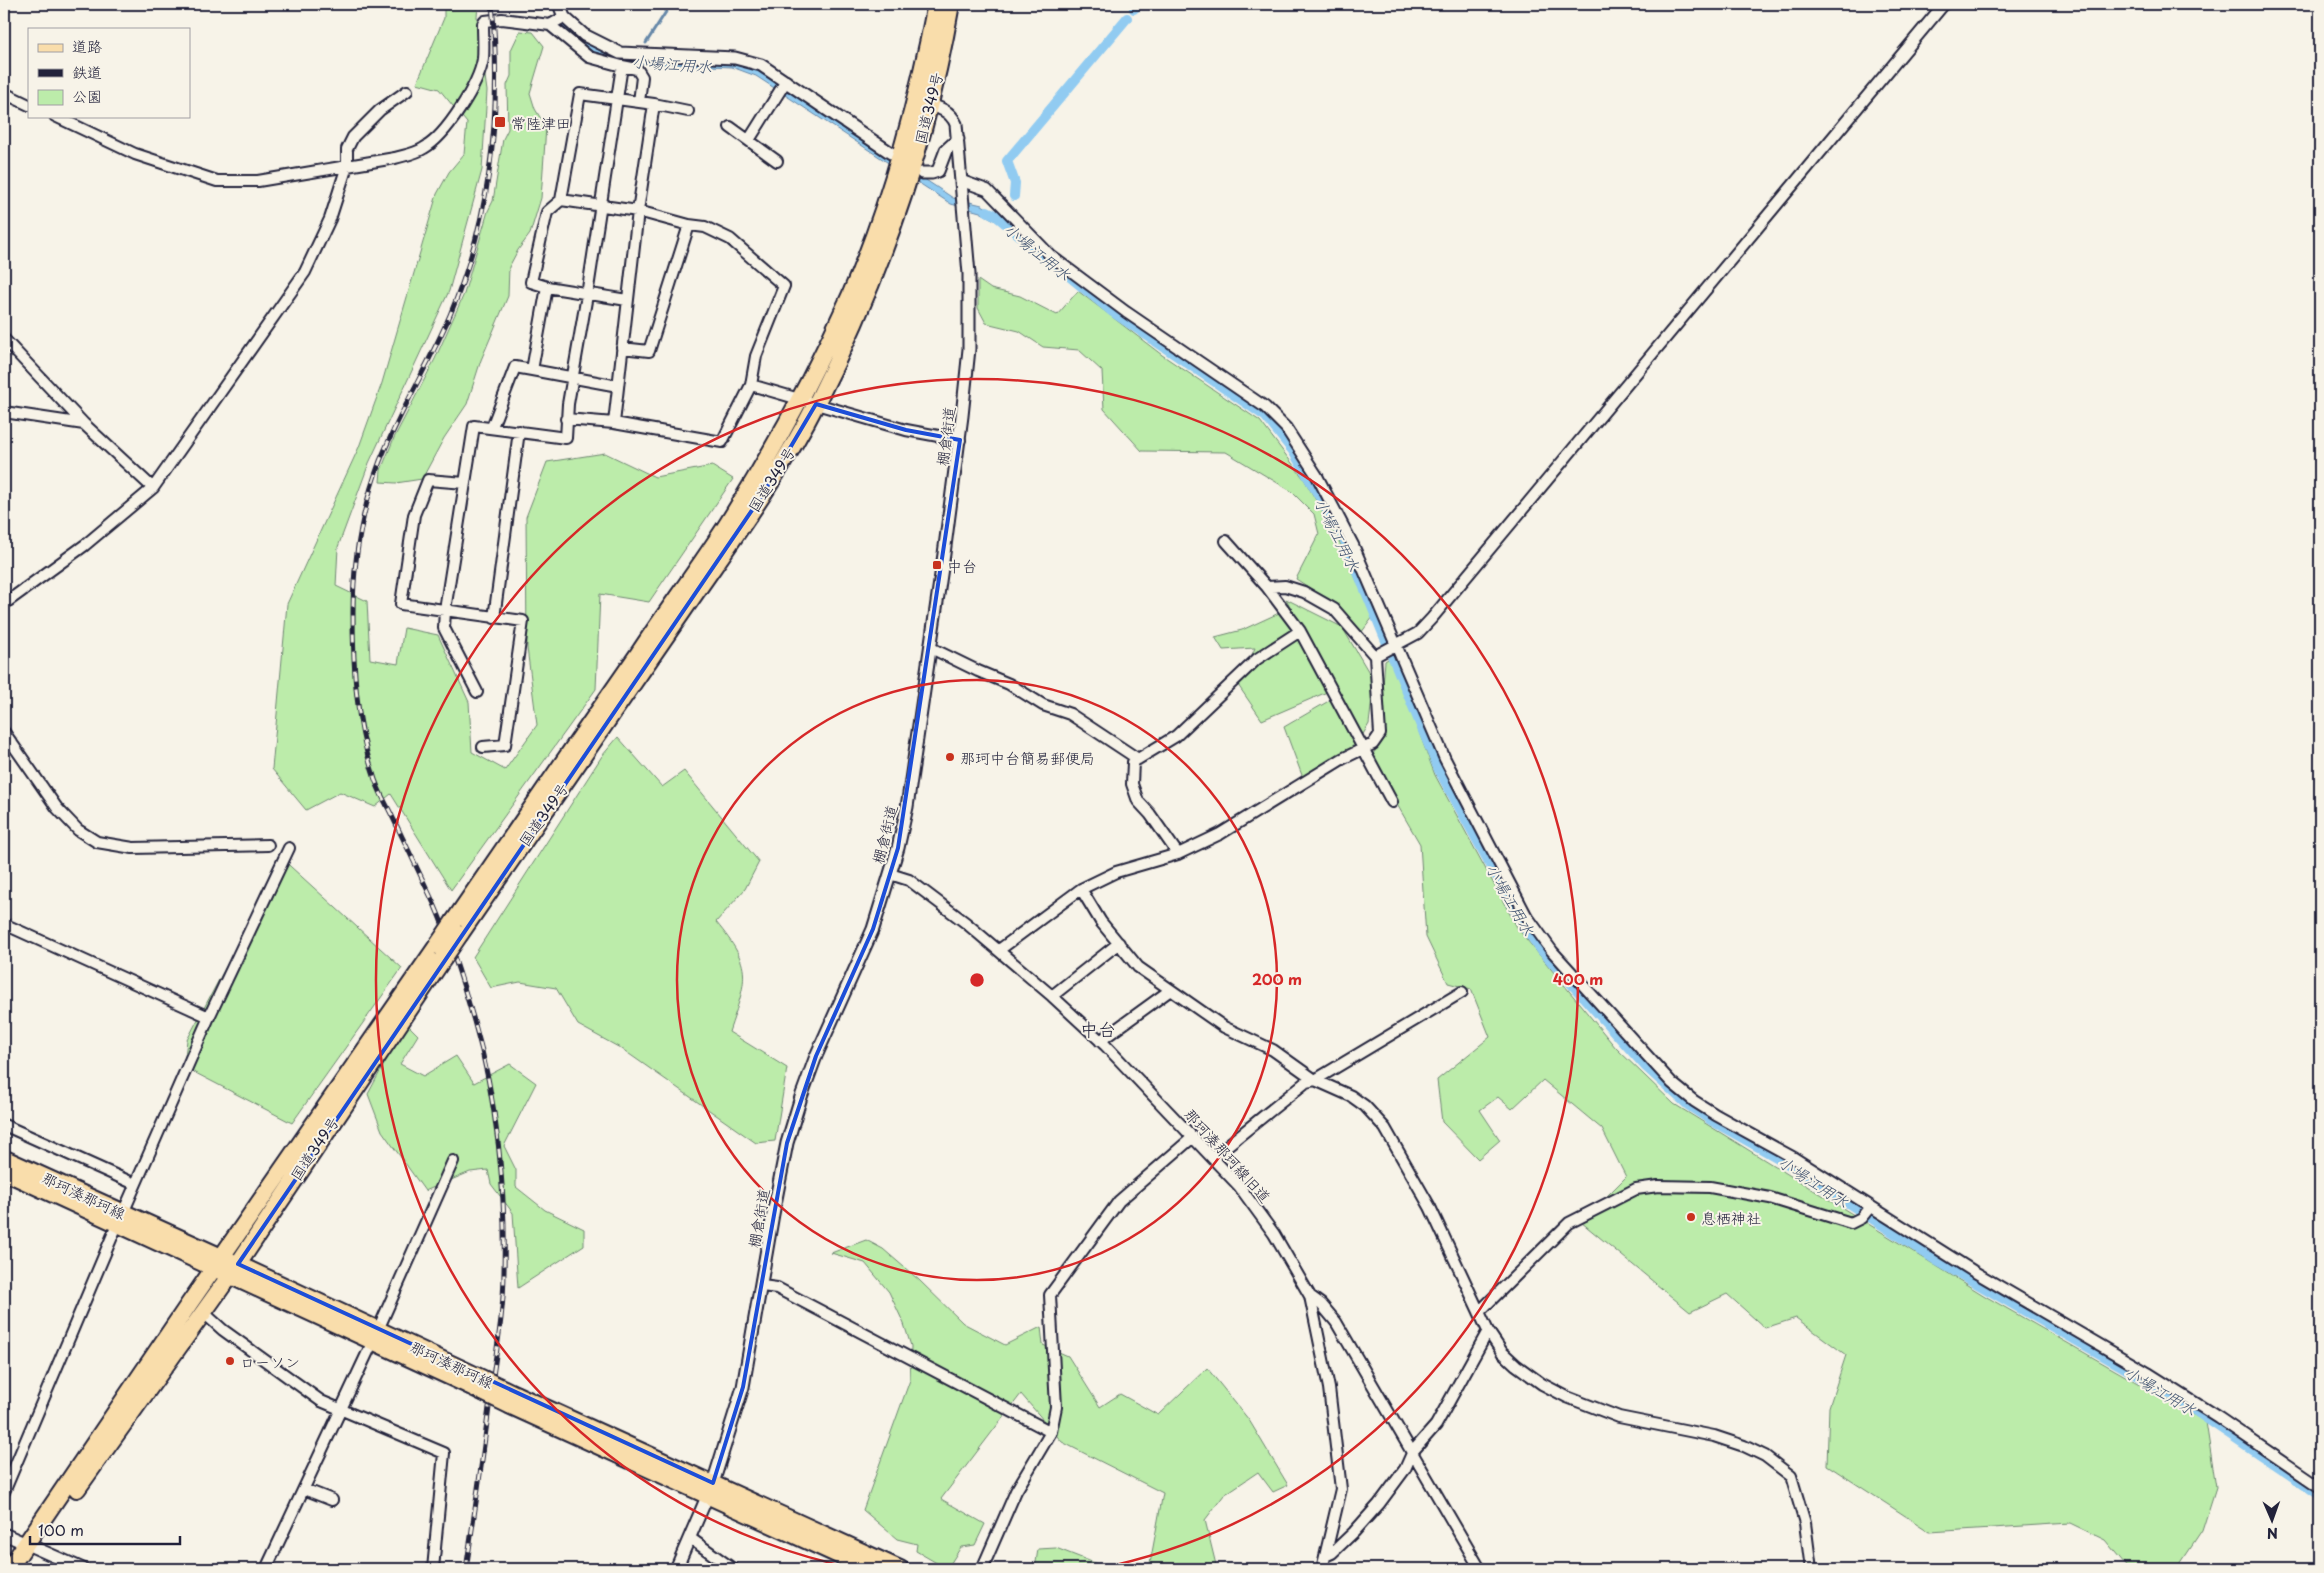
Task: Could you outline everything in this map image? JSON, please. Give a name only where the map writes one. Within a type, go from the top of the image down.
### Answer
[{"type":"highway","name":"国道349号","points":[[9,1569],[32,1546],[233,1270],[440,953],[727,524],[779,438],[851,292],[923,104],[936,4]]},
{"type":"highway","name":"国道349号","points":[[457,928],[761,498],[816,404],[858,317],[886,248],[951,4]]},
{"type":"highway","name":"国道349号","points":[[23,1569],[32,1546],[217,1263],[440,953]]},
{"type":"main road","name":"那珂湊那珂線","points":[[4,1158],[120,1219]]},
{"type":"main road","name":"那珂湊那珂線","points":[[4,1172],[120,1219],[710,1489],[901,1569]]},
{"type":"main road","name":"那珂湊那珂線","points":[[710,1489],[868,1569]]},
{"type":"street","points":[[559,4],[564,17],[584,35],[620,52],[734,58],[761,65],[782,86],[891,153]]},
{"type":"street","points":[[1387,650],[1418,633],[1432,618],[1944,4]]},
{"type":"street","points":[[550,25],[564,17]]},
{"type":"street","points":[[59,118],[136,154],[217,181],[258,181],[413,154],[436,140],[468,96],[483,59],[483,24],[486,21],[502,19],[550,25],[589,57],[637,69],[642,77],[639,102]]},
{"type":"street","points":[[477,692],[444,628],[445,610],[474,426],[566,438],[566,419],[572,378],[587,295],[622,66]]},
{"type":"street","points":[[749,140],[782,86]]},
{"type":"street","points":[[4,604],[85,545],[153,488],[305,272],[330,219],[347,166],[347,149],[353,137],[380,110],[406,91]]},
{"type":"street","points":[[4,93],[28,105]]},
{"type":"street","points":[[627,300],[587,295],[531,282],[547,212],[561,200],[580,94],[618,98],[688,111]]},
{"type":"street","points":[[614,423],[638,211],[654,104]]},
{"type":"street","name":"棚倉街道","points":[[676,1569],[710,1489],[743,1387],[787,1144],[801,1097],[816,1056],[873,929],[898,848],[907,807],[960,440],[967,368],[969,315],[969,274],[962,182],[958,139],[953,116],[947,111],[923,104]]},
{"type":"street","points":[[730,126],[776,161]]},
{"type":"street","points":[[922,173],[938,171],[946,150],[958,139]]},
{"type":"street","points":[[962,182],[987,190],[1051,256],[1126,312],[1265,406],[1286,428],[1317,476],[1353,545],[1387,650],[1526,915],[1552,951],[1672,1083],[1694,1101],[1794,1158],[1866,1212],[2148,1373],[2219,1418],[2320,1487]]},
{"type":"street","points":[[561,200],[638,211],[689,225],[705,227],[730,239],[784,286],[756,356],[751,385],[722,442],[614,423],[566,419]]},
{"type":"street","points":[[622,348],[649,351],[689,225]]},
{"type":"street","points":[[532,370],[547,287]]},
{"type":"street","points":[[4,339],[84,424],[153,488]]},
{"type":"street","points":[[492,427],[515,367],[618,386]]},
{"type":"street","points":[[751,385],[906,430],[960,440]]},
{"type":"street","points":[[4,412],[84,424]]},
{"type":"street","points":[[494,618],[519,431]]},
{"type":"street","points":[[465,483],[428,480],[414,515],[401,604],[523,621],[505,745],[483,747]]},
{"type":"street","points":[[1226,541],[1267,586],[1300,631],[1392,802]]},
{"type":"street","points":[[1267,586],[1286,586],[1304,592],[1334,608],[1387,650]]},
{"type":"street","points":[[1178,854],[1134,792],[1132,784],[1133,762],[1176,736],[1257,659],[1300,631]]},
{"type":"street","points":[[931,648],[1009,684],[1043,705],[1070,714],[1138,759]]},
{"type":"street","points":[[999,950],[1081,889],[1116,872],[1178,854],[1220,834],[1342,759],[1372,744],[1380,734],[1387,650]]},
{"type":"street","points":[[4,732],[57,808],[78,830],[97,842],[133,848],[268,845]]},
{"type":"street","points":[[4,1492],[135,1184],[209,1017],[289,848]]},
{"type":"street","name":"那珂湊那珂線旧道","points":[[890,874],[909,880],[999,950],[1052,996],[1100,1041],[1193,1137],[1261,1214],[1310,1296],[1328,1388],[1341,1489],[1322,1569]]},
{"type":"street","points":[[1081,889],[1101,922],[1138,968],[1224,1027],[1273,1050],[1315,1080],[1351,1096],[1365,1106],[1385,1128],[1430,1207],[1488,1331],[1502,1352],[1516,1365],[1542,1384],[1567,1397],[1619,1417],[1714,1436],[1744,1446],[1765,1456],[1791,1476],[1805,1523],[1811,1569]]},
{"type":"street","points":[[4,924],[209,1017]]},
{"type":"street","points":[[1052,996],[1119,943]]},
{"type":"street","points":[[1100,1041],[1169,991]]},
{"type":"street","points":[[1213,1158],[1306,1082],[1315,1080],[1462,992]]},
{"type":"street","points":[[4,1125],[135,1184]]},
{"type":"street","points":[[982,1569],[1016,1492],[1051,1432],[1056,1407],[1050,1295],[1119,1201],[1193,1137]]},
{"type":"street","points":[[266,1569],[375,1336],[453,1161]]},
{"type":"street","points":[[1479,1312],[1569,1223],[1636,1189],[1658,1186],[1710,1187],[1770,1198],[1851,1223],[1866,1212]]},
{"type":"street","points":[[762,1286],[778,1288],[1051,1432]]},
{"type":"street","points":[[1310,1296],[1321,1304],[1336,1322],[1480,1569]]},
{"type":"street","points":[[203,1312],[223,1330],[321,1401],[444,1453],[433,1569]]},
{"type":"street","points":[[1325,1556],[1332,1553],[1354,1532],[1379,1504],[1405,1469],[1413,1452],[1436,1425],[1488,1331]]},
{"type":"street","points":[[304,1488],[332,1500]]},
{"type":"street","points":[[4,1534],[83,1569]]},
{"type":"street","points":[[690,1538],[733,1569]]},
{"type":"highlighted area","points":[[816,404],[906,430],[960,440],[898,848],[873,929],[816,1056],[787,1143],[743,1387],[713,1483],[238,1264],[761,497]]},
{"type":"green space","points":[[444,4],[478,4],[477,17],[487,91],[482,170],[449,291],[369,463],[338,547],[336,586],[367,601],[370,659],[398,664],[404,628],[438,635],[469,702],[472,752],[505,770],[537,725],[527,648],[526,517],[547,462],[605,453],[655,477],[712,466],[733,479],[649,602],[600,594],[596,689],[451,890],[391,794],[375,807],[340,792],[306,810],[272,769],[287,604],[359,447],[382,383],[437,194],[449,172],[464,154],[467,123],[439,89],[417,83],[444,18]]},
{"type":"green space","points":[[520,31],[533,32],[544,46],[530,93],[535,109],[546,127],[541,198],[530,234],[518,250],[509,267],[508,296],[481,360],[467,404],[444,438],[422,479],[396,483],[380,482],[381,470],[394,438],[435,359],[464,294],[488,211],[493,201],[503,139],[508,129],[507,85],[511,76],[511,50]]},
{"type":"green space","points":[[978,280],[991,289],[1020,296],[1057,315],[1078,291],[1162,355],[1260,421],[1304,479],[1341,545],[1373,617],[1361,633],[1336,605],[1296,579],[1319,534],[1314,514],[1291,491],[1226,452],[1142,451],[1104,409],[1102,371],[1079,350],[1043,347],[1019,331],[986,323],[978,308]]},
{"type":"green space","points":[[1286,599],[1342,627],[1374,681],[1369,724],[1362,736],[1350,749],[1303,778],[1284,727],[1339,695]]},
{"type":"green space","points":[[1279,613],[1302,641],[1327,692],[1262,720],[1238,685],[1255,648],[1223,650],[1215,637],[1242,630]]},
{"type":"green space","points":[[1391,657],[1435,775],[1518,929],[1616,1048],[1674,1104],[1985,1296],[2206,1422],[2216,1487],[2202,1531],[2178,1567],[2129,1569],[2105,1540],[2070,1523],[1930,1532],[1827,1465],[1829,1407],[1846,1355],[1796,1318],[1765,1328],[1727,1294],[1690,1312],[1581,1222],[1626,1177],[1602,1129],[1543,1080],[1512,1109],[1498,1097],[1480,1110],[1500,1140],[1478,1159],[1442,1122],[1437,1080],[1490,1037],[1471,989],[1448,983],[1426,937],[1420,844],[1370,758],[1385,737],[1383,686],[1385,661]]},
{"type":"green space","points":[[618,737],[662,787],[684,771],[759,862],[745,889],[716,922],[737,951],[744,974],[740,998],[729,1032],[787,1068],[775,1141],[756,1143],[622,1049],[578,1025],[556,988],[520,982],[491,988],[473,957],[602,756]]},
{"type":"green space","points":[[280,857],[402,968],[292,1123],[188,1069],[185,1057],[187,1040],[257,908]]},
{"type":"green space","points":[[406,1023],[418,1035],[400,1064],[423,1076],[456,1056],[474,1083],[510,1064],[536,1083],[504,1146],[516,1170],[516,1187],[545,1210],[584,1229],[584,1245],[518,1288],[513,1213],[491,1184],[488,1170],[470,1172],[425,1191],[382,1131],[368,1094]]},
{"type":"green space","points":[[866,1240],[883,1249],[919,1280],[963,1323],[1005,1345],[1041,1327],[1043,1345],[1068,1356],[1100,1407],[1120,1394],[1158,1415],[1207,1368],[1249,1420],[1288,1485],[1273,1492],[1258,1472],[1224,1495],[1205,1520],[1217,1569],[1149,1569],[1163,1493],[1062,1442],[1021,1394],[941,1499],[985,1524],[975,1545],[961,1547],[947,1569],[916,1551],[917,1544],[897,1539],[863,1510],[910,1380],[911,1346],[904,1324],[889,1292],[865,1263],[831,1253]]},
{"type":"green space","points":[[1056,1548],[1110,1569],[1035,1569],[1038,1549]]},
{"type":"water","points":[[618,56],[733,62],[760,70],[953,198],[982,205],[1001,216],[996,221],[980,212],[951,204],[756,76],[732,67],[617,62]]},
{"type":"waterway","points":[[646,43],[671,4]]},
{"type":"waterway","points":[[1134,9],[1138,4]]},
{"type":"waterway","points":[[1014,196],[1015,183],[1007,161],[1127,18]]},
{"type":"waterway","name":"小場江用水","points":[[561,24],[567,33],[591,51],[600,55],[630,60]]},
{"type":"waterway","name":"小場江用水","points":[[987,211],[995,215],[1110,310],[1265,416],[1293,451],[1345,541],[1439,770],[1525,928],[1542,951],[1645,1066],[1688,1105],[1714,1122],[1785,1162],[1939,1262],[2172,1395],[2320,1495]]},
{"type":"railway","points":[[466,1569],[484,1448],[504,1284],[503,1209],[498,1145],[489,1082],[482,1051],[456,963],[435,906],[377,785],[367,754],[357,694],[353,594],[360,536],[368,498],[380,461],[396,424],[450,315],[476,239],[491,162],[494,123],[496,83],[492,4]]},
{"type":"place","name":"常陸津田","points":[[500,122]]},
{"type":"place","name":"中台","points":[[937,565]]},
{"type":"place","name":"那珂中台簡易郵便局","points":[[950,757]]},
{"type":"place","name":"息栖神社","points":[[1691,1217]]},
{"type":"place","name":"ローソン","points":[[230,1361]]},
{"type":"district","name":"中台","points":[[1098,1028]]}]
